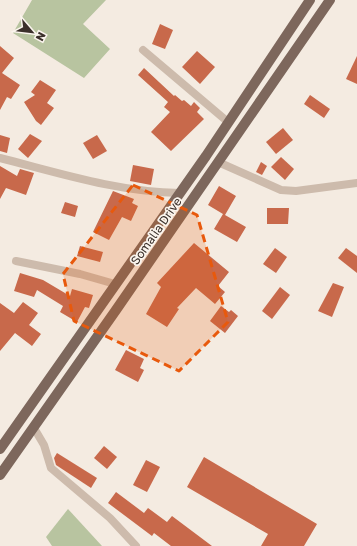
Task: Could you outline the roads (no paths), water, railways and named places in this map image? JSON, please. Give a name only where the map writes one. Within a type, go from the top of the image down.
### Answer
[{"type":"main road","name":"Somalia Drive","points":[[0,449],[180,193],[310,0]]},
{"type":"main road","name":"Somalia Drive","points":[[0,475],[330,0]]},
{"type":"street","points":[[143,50],[228,122]]},
{"type":"street","points":[[0,158],[69,176],[132,190],[180,193]]},
{"type":"street","points":[[218,162],[281,190],[296,191],[357,183]]},
{"type":"street","points":[[16,261],[80,274],[115,284]]},
{"type":"street","points":[[34,428],[44,445],[51,468],[110,518],[136,546]]}]
